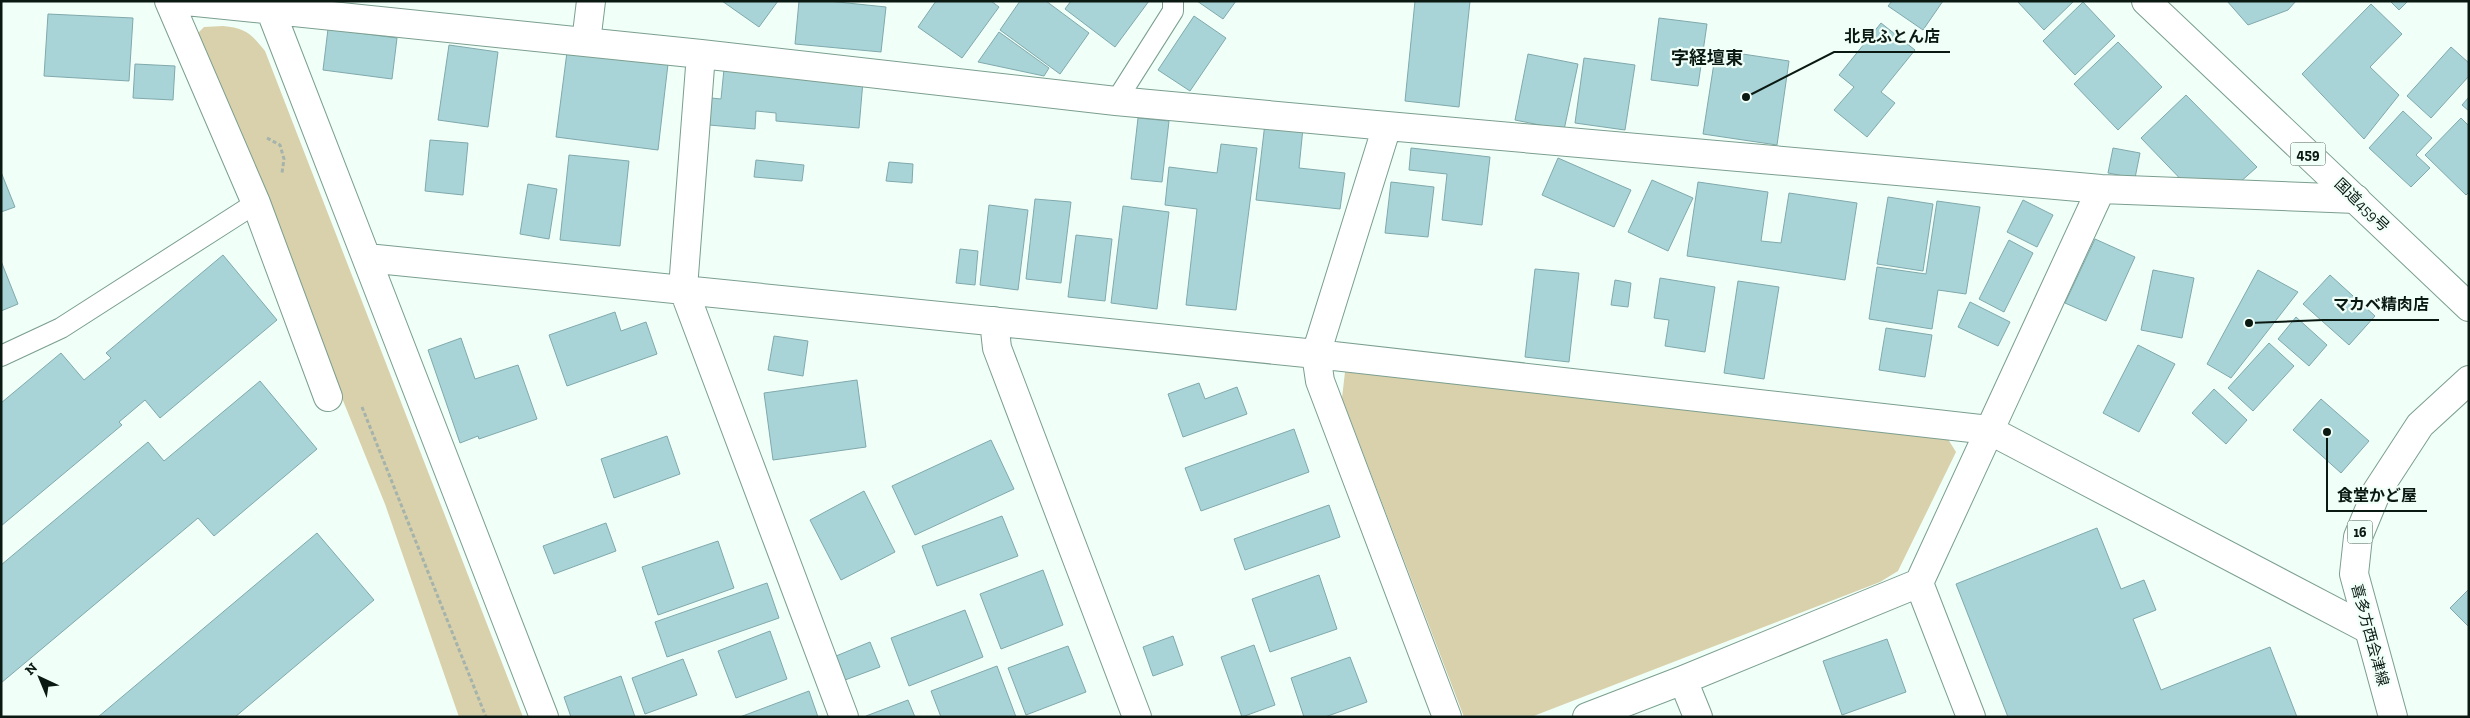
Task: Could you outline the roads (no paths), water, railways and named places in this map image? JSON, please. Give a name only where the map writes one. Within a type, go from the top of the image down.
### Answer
[{"type":"main road","points":[[169,1],[256,203],[328,397]]},
{"type":"main road","points":[[186,1],[701,54],[1116,100],[1387,126],[2101,189],[2356,199]]},
{"type":"main road","points":[[586,42],[590,1]]},
{"type":"main road","name":"国道459号","points":[[2146,1],[2469,307]]},
{"type":"main road","points":[[270,9],[544,717]]},
{"type":"main road","points":[[701,54],[683,288],[844,717]]},
{"type":"main road","points":[[1387,126],[1316,354],[1320,381],[1447,717]]},
{"type":"main road","points":[[1586,717],[1683,680],[1919,583],[2101,189]]},
{"type":"main road","points":[[366,258],[683,288],[994,322],[1316,354],[1989,430],[2368,629]]},
{"type":"main road","points":[[994,322],[997,348],[1137,717]]},
{"type":"main road","name":"喜多方西会津線","points":[[2393,717],[2354,574],[2358,537],[2377,491],[2420,425],[2469,380]]},
{"type":"main road","points":[[1919,583],[1971,717]]},
{"type":"main road","points":[[1683,680],[1698,717]]},
{"type":"lane","points":[[1116,100],[1173,11],[1173,1]]},
{"type":"lane","points":[[1,356],[61,328],[256,203]]},
{"type":"place","name":"北見ふとん店","points":[[1746,97]]},
{"type":"place","name":"マカベ精肉店","points":[[2249,323]]},
{"type":"place","name":"食堂かど屋","points":[[2327,432]]},
{"type":"district","name":"字経壇東","points":[[1707,58]]}]
